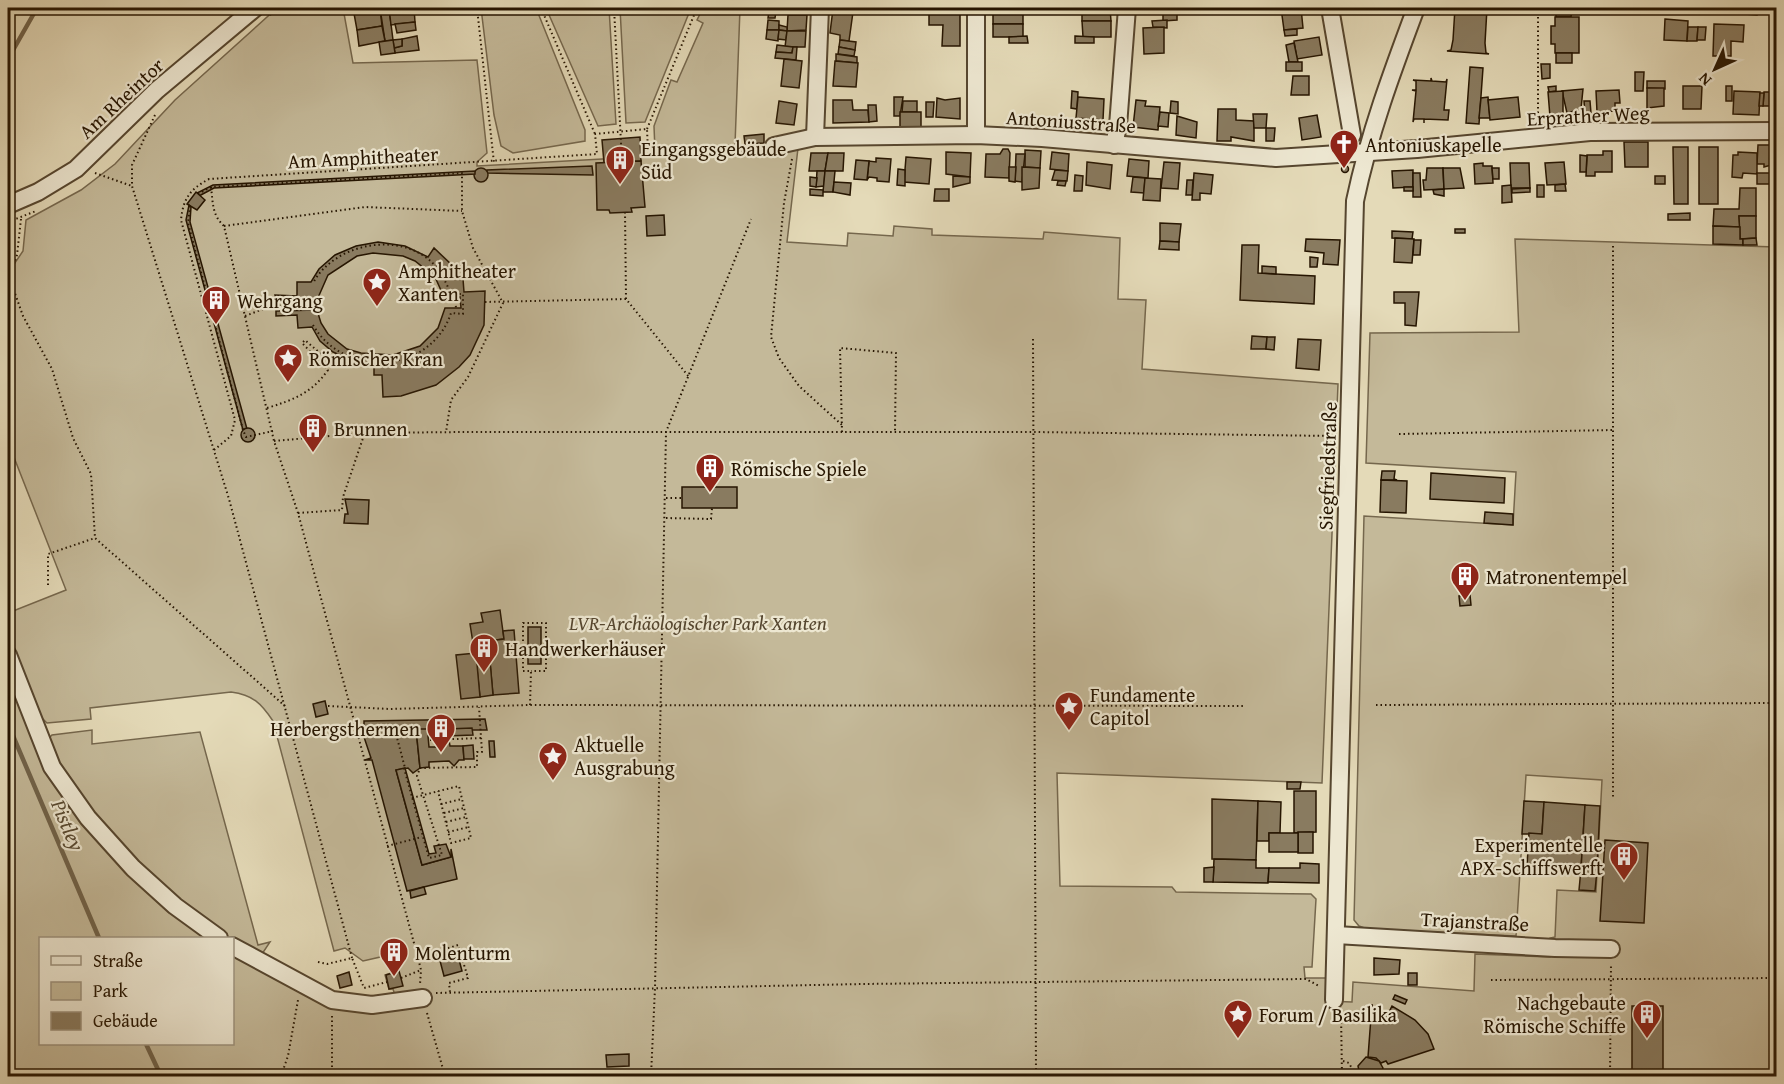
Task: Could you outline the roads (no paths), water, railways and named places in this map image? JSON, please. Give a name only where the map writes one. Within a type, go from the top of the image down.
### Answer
[{"type":"street","name":"Am Rheintor","points":[[8,205],[38,192],[76,169],[157,90],[255,8]]},
{"type":"street","points":[[815,137],[820,8]]},
{"type":"street","points":[[976,8],[976,135]]},
{"type":"street","points":[[1114,145],[1118,126],[1127,8]]},
{"type":"street","points":[[1329,8],[1352,135]]},
{"type":"street","name":"Siegfriedstraße","points":[[1334,1006],[1356,201],[1366,151],[1384,91],[1416,8]]},
{"type":"street","name":"Erprather Weg","points":[[1366,151],[1590,132],[1776,131]]},
{"type":"street","name":"Antoniusstraße","points":[[774,146],[815,137],[976,135],[1276,158],[1366,151]]},
{"type":"street","points":[[8,655],[52,767],[88,818],[133,868],[175,906],[216,937]]},
{"type":"street","name":"Trajanstraße","points":[[1336,935],[1555,948],[1611,949]]},
{"type":"street","points":[[234,947],[332,1000],[372,1005],[423,998]]},
{"type":"waterway","name":"Pistley","points":[[8,59],[37,8]]},
{"type":"waterway","name":"Pistley","points":[[8,724],[99,937]]},
{"type":"waterway","name":"Pistley","points":[[146,1045],[161,1076]]},
{"type":"place","name":"Antoniuskapelle","points":[[1344,170]]},
{"type":"place","name":"Eingangsgebäude Süd","points":[[620,186]]},
{"type":"place","name":"Amphitheater Xanten","points":[[377,308]]},
{"type":"place","name":"Wehrgang","points":[[216,326]]},
{"type":"place","name":"Römischer Kran","points":[[288,384]]},
{"type":"place","name":"Brunnen","points":[[313,454]]},
{"type":"place","name":"Römische Spiele","points":[[710,494]]},
{"type":"place","name":"Matronentempel","points":[[1465,602]]},
{"type":"place","name":"Handwerkerhäuser","points":[[484,674]]},
{"type":"place","name":"Fundamente Capitol","points":[[1069,732]]},
{"type":"place","name":"Herbergsthermen","points":[[441,754]]},
{"type":"place","name":"Aktuelle Ausgrabung","points":[[553,782]]},
{"type":"place","name":"Experimentelle APX-Schiffswerft","points":[[1624,882]]},
{"type":"place","name":"Molenturm","points":[[394,978]]},
{"type":"place","name":"Forum / Basilika","points":[[1238,1040]]},
{"type":"place","name":"Nachgebaute Römische Schiffe","points":[[1647,1040]]},
{"type":"park label","name":"LVR-Archäologischer Park Xanten","points":[[698,622]]}]
